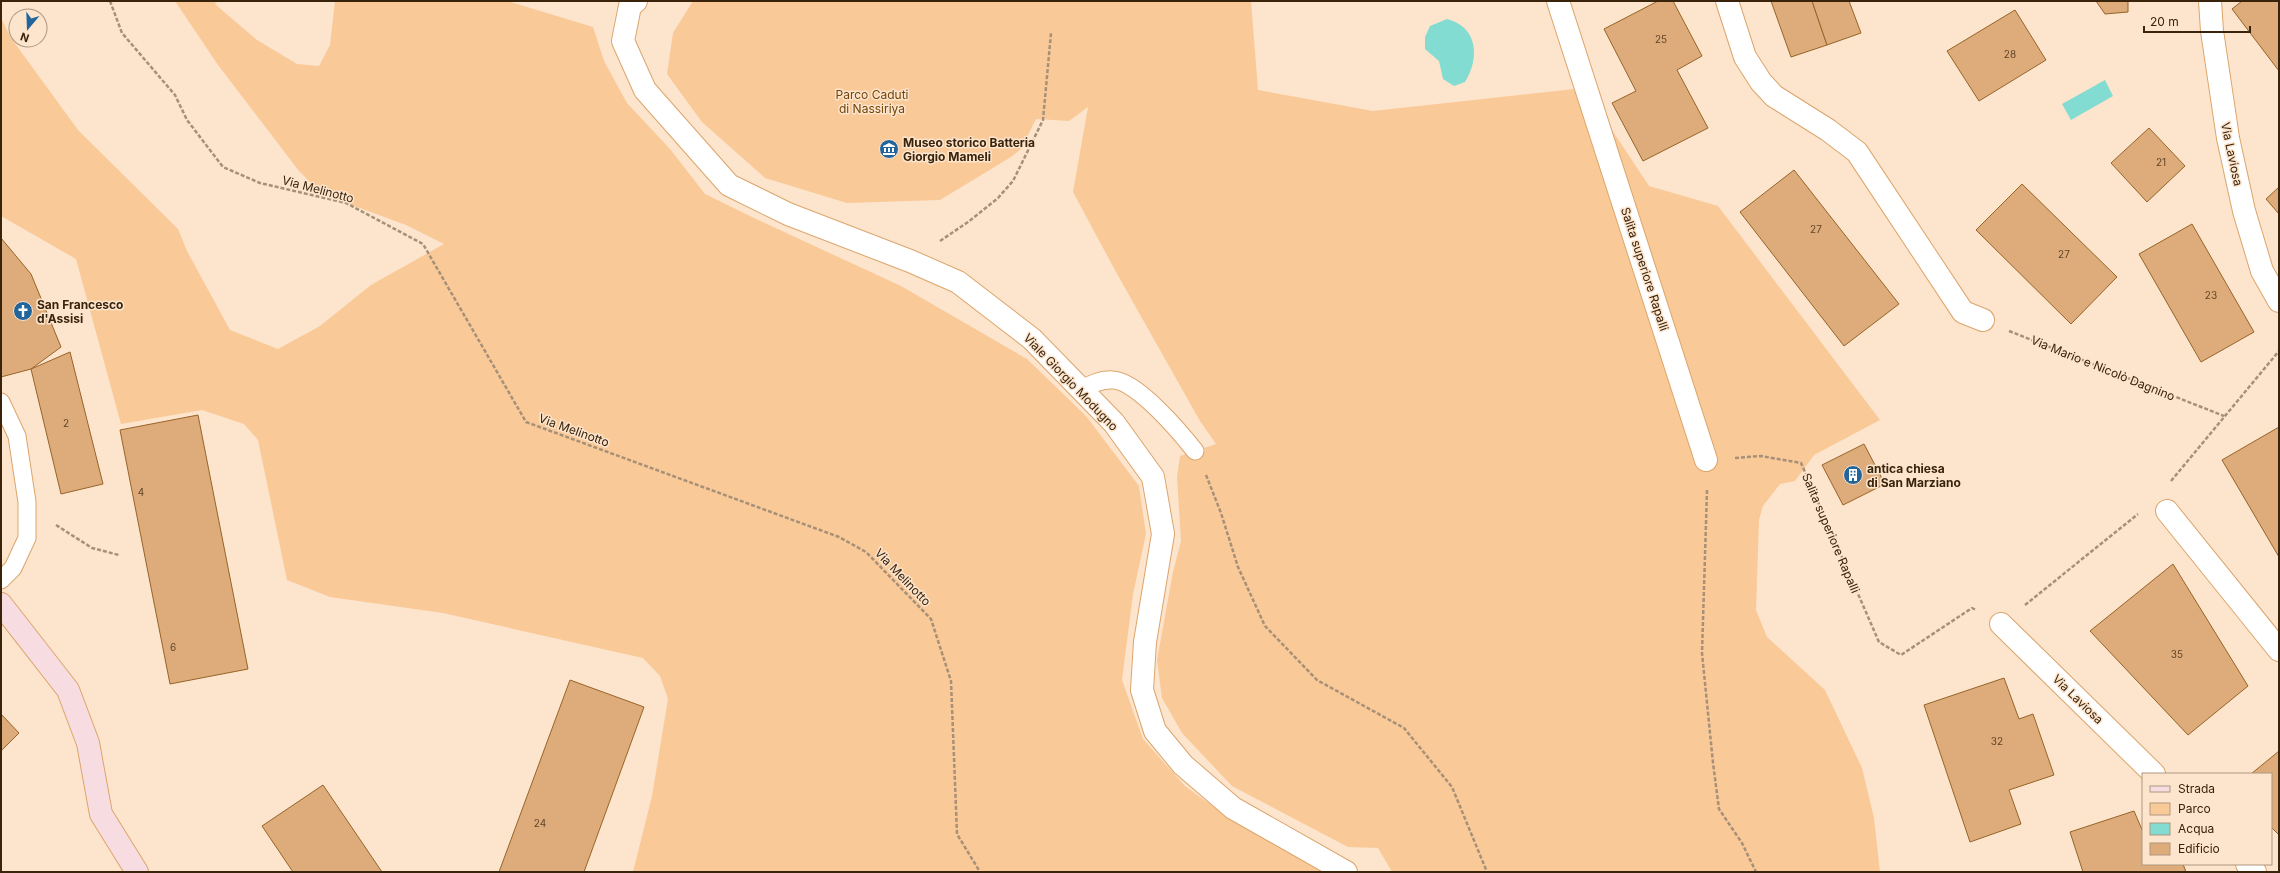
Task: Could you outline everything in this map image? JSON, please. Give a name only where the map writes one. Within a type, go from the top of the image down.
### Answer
[{"type":"street","name":"Viale Giorgio Modugno","points":[[636,1],[630,6],[623,41],[645,90],[729,185],[788,214],[910,261],[958,282],[1032,339],[1114,423],[1153,477],[1163,534],[1145,642],[1142,690],[1155,731],[1183,765],[1233,808],[1346,872]]},
{"type":"street","name":"Salita superiore Rapalli","points":[[1558,1],[1706,460]]},
{"type":"street","points":[[1727,1],[1745,57],[1761,82],[1774,96],[1828,130],[1857,152],[1963,312],[1983,320]]},
{"type":"street","name":"Via Laviosa","points":[[2210,1],[2212,31],[2228,138],[2244,211],[2262,271],[2279,301]]},
{"type":"street","points":[[2162,505],[2279,650]]},
{"type":"street","points":[[1,604],[68,690],[88,743],[101,814],[137,872]]},
{"type":"street","name":"Via Laviosa","points":[[2001,624],[2153,773]]},
{"type":"lane","points":[[1081,390],[1093,383],[1114,380],[1136,389],[1181,433],[1196,451]]},
{"type":"lane","points":[[1,402],[17,436],[27,509],[27,538],[13,568],[1,580]]},
{"type":"path","name":"Via Melinotto","points":[[110,1],[122,33],[175,95],[187,120],[223,167],[260,183],[346,203],[423,244],[526,422],[839,538],[866,552],[931,619],[952,681],[957,834],[980,872]]},
{"type":"path","points":[[910,261],[968,222],[998,198],[1013,181],[1043,120],[1051,33]]},
{"type":"path","name":"Via Mario e Nicolò Dagnino","points":[[1983,320],[2224,416]]},
{"type":"path","points":[[2001,624],[2162,505],[2224,416],[2279,351]]},
{"type":"path","points":[[1196,451],[1221,513],[1238,567],[1265,626],[1317,680],[1404,728],[1452,787],[1487,872]]},
{"type":"path","name":"Salita superiore Rapalli","points":[[1706,460],[1762,456],[1801,463],[1879,642],[1901,655],[1972,608],[2001,624]]},
{"type":"path","points":[[1706,460],[1707,514],[1702,653],[1713,763],[1719,809],[1742,843],[1756,872]]},
{"type":"path","points":[[52,520],[57,526],[92,548],[119,555]]},
{"type":"green space","points":[[175,1],[215,1],[216,5],[257,40],[297,64],[319,66],[330,45],[335,1],[507,1],[593,27],[604,61],[627,103],[670,149],[705,194],[901,286],[1027,359],[1086,416],[1139,486],[1146,534],[1133,594],[1122,680],[1143,739],[1185,786],[1229,818],[1324,872],[633,872],[652,796],[668,699],[660,676],[643,658],[443,613],[330,597],[287,580],[258,440],[244,424],[202,410],[121,424],[76,259],[1,216],[1,18],[8,32],[8,48],[18,48],[78,130],[178,229],[187,251],[230,330],[278,349],[320,326],[371,285],[444,244],[406,225],[322,194],[299,171],[218,65]]},
{"type":"green space","name":"Parco Caduti di Nassiriya","points":[[693,1],[1251,1],[1258,90],[1373,111],[1593,87],[1610,127],[1649,186],[1718,206],[1880,420],[1814,455],[1795,481],[1780,484],[1763,506],[1759,520],[1756,610],[1767,637],[1825,690],[1862,768],[1874,818],[1880,872],[1392,872],[1378,848],[1348,847],[1232,786],[1182,733],[1162,698],[1157,660],[1173,572],[1181,541],[1177,477],[1180,456],[1216,444],[1200,421],[1073,192],[1088,107],[1069,121],[1036,119],[1021,149],[1011,157],[940,200],[847,203],[765,178],[702,122],[667,74],[673,33]]},
{"type":"water","points":[[1447,19],[1457,23],[1465,29],[1473,44],[1474,54],[1470,73],[1465,82],[1454,86],[1443,79],[1439,61],[1425,49],[1425,37],[1430,26]]},
{"type":"water","points":[[2105,80],[2113,96],[2071,120],[2062,104]]},
{"type":"building","points":[[1658,1],[1673,1],[1702,56],[1677,70],[1708,128],[1643,161],[1612,103],[1636,91],[1604,29]]},
{"type":"building","points":[[1771,1],[1812,1],[1827,45],[1791,57]]},
{"type":"building","points":[[1812,1],[1849,1],[1861,33],[1827,45]]},
{"type":"building","points":[[2096,1],[2128,1],[2128,12],[2105,14]]},
{"type":"building","points":[[2242,1],[2279,1],[2279,71],[2232,9]]},
{"type":"building","points":[[2015,10],[2046,60],[1979,101],[1947,51]]},
{"type":"building","points":[[2149,128],[2185,166],[2147,202],[2111,163]]},
{"type":"building","points":[[1794,170],[1899,304],[1844,346],[1740,212]]},
{"type":"building","points":[[2022,184],[2117,277],[2071,324],[1976,230]]},
{"type":"building","points":[[2279,187],[2279,214],[2266,199]]},
{"type":"building","points":[[2192,224],[2254,332],[2201,362],[2139,254]]},
{"type":"building","name":"San Francesco d'Assisi","points":[[1,238],[31,274],[61,347],[31,369],[1,377]]},
{"type":"building","points":[[70,352],[103,484],[61,494],[31,369]]},
{"type":"building","points":[[198,415],[248,669],[170,684],[120,430]]},
{"type":"building","points":[[2279,427],[2279,557],[2222,460]]},
{"type":"building","name":"antica chiesa di San Marziano","points":[[1864,444],[1885,484],[1843,505],[1822,465]]},
{"type":"building","points":[[2173,564],[2248,686],[2188,735],[2090,631]]},
{"type":"building","points":[[2004,678],[2019,719],[2033,714],[2054,775],[2009,790],[2021,824],[1970,842],[1924,705]]},
{"type":"building","points":[[570,680],[644,707],[584,872],[499,872]]},
{"type":"building","points":[[1,714],[19,733],[1,751]]},
{"type":"building","points":[[2279,751],[2279,835],[2272,828],[2272,773],[2252,773]]},
{"type":"building","points":[[323,785],[382,872],[293,872],[262,826]]},
{"type":"building","points":[[2134,811],[2142,830],[2142,865],[2183,865],[2186,872],[2083,872],[2070,832]]},
{"type":"place","name":"Museo storico Batteria Giorgio Mameli","points":[[889,149]]},
{"type":"place","name":"San Francesco d'Assisi","points":[[23,311]]},
{"type":"place","name":"antica chiesa di San Marziano","points":[[1853,475]]}]
